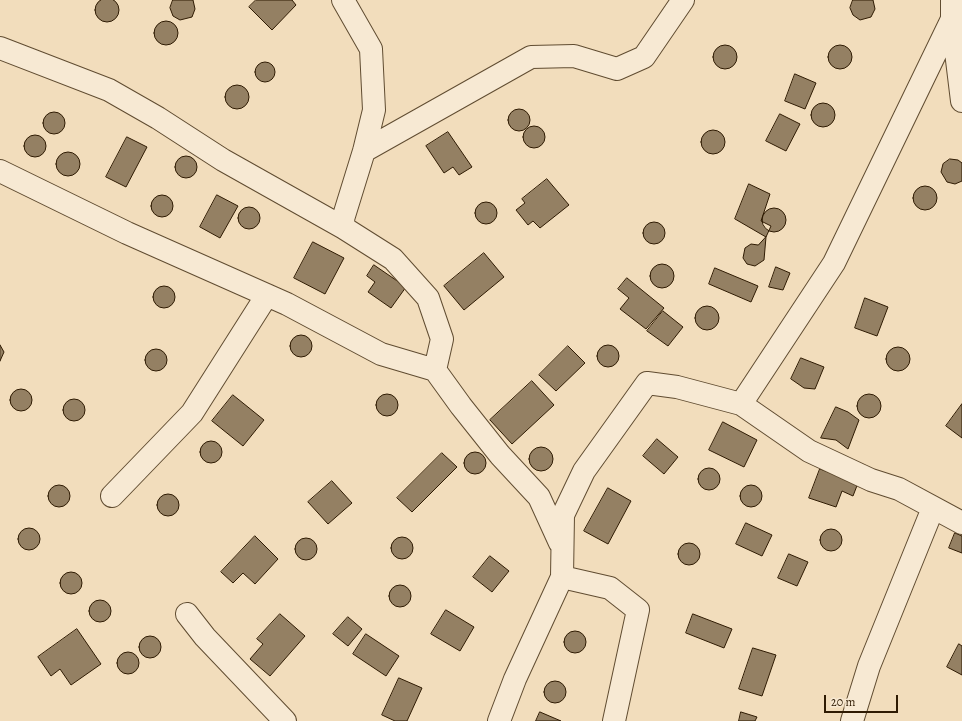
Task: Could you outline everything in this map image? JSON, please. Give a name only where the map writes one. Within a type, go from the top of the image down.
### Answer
[{"type":"street","points":[[342,0],[371,49],[374,110],[364,151],[343,219],[344,228]]},
{"type":"street","points":[[364,151],[531,57],[574,56],[617,69],[644,57],[683,0]]},
{"type":"street","points":[[952,9],[962,101]]},
{"type":"street","points":[[741,404],[834,263],[952,9]]},
{"type":"street","points":[[0,48],[109,90],[158,118],[223,160],[344,228],[393,259],[428,298],[442,339],[435,370]]},
{"type":"street","points":[[0,171],[127,233],[287,304],[381,354],[435,370],[461,406],[500,454],[539,498],[561,546]]},
{"type":"street","points":[[112,496],[192,413],[267,295]]},
{"type":"street","points":[[498,721],[515,679],[562,577],[561,546],[563,515],[584,471],[647,383],[677,387],[741,404],[809,451],[871,480],[899,489],[962,524]]},
{"type":"street","points":[[852,721],[869,666],[933,508]]},
{"type":"street","points":[[562,577],[610,588],[638,610],[614,721]]},
{"type":"street","points":[[186,614],[204,637],[285,721]]},
{"type":"building","points":[[107,-2],[116,1],[119,10],[116,19],[107,22],[98,19],[95,10],[98,1]]},
{"type":"building","points":[[173,0],[193,0],[195,9],[192,17],[180,20],[173,16],[170,8]]},
{"type":"building","points":[[256,0],[292,0],[296,5],[272,30],[249,7]]},
{"type":"building","points":[[853,0],[873,0],[875,9],[871,17],[860,20],[853,15],[850,8]]},
{"type":"building","points":[[166,21],[175,24],[178,33],[175,42],[166,45],[157,42],[154,33],[157,24]]},
{"type":"building","points":[[725,45],[734,48],[737,57],[734,66],[725,69],[716,66],[713,57],[716,48]]},
{"type":"building","points":[[840,45],[849,48],[852,57],[849,66],[840,69],[831,66],[828,57],[831,48]]},
{"type":"building","points":[[265,62],[272,65],[275,72],[272,79],[265,82],[258,79],[255,72],[258,65]]},
{"type":"building","points":[[795,74],[816,83],[805,109],[785,101]]},
{"type":"building","points":[[237,85],[246,88],[249,97],[246,106],[237,109],[228,106],[225,97],[228,88]]},
{"type":"building","points":[[823,103],[832,106],[835,115],[832,124],[823,127],[814,124],[811,115],[814,106]]},
{"type":"building","points":[[519,109],[527,112],[530,120],[527,128],[519,131],[511,128],[508,120],[511,112]]},
{"type":"building","points":[[54,112],[62,115],[65,123],[62,131],[54,134],[46,131],[43,123],[46,115]]},
{"type":"building","points":[[780,114],[800,124],[786,151],[766,141]]},
{"type":"building","points":[[534,126],[542,129],[545,137],[542,145],[534,148],[526,145],[523,137],[526,129]]},
{"type":"building","points":[[713,130],[722,133],[725,142],[722,151],[713,154],[704,151],[701,142],[704,133]]},
{"type":"building","points":[[448,132],[472,167],[459,175],[453,167],[444,173],[426,146]]},
{"type":"building","points":[[31,135],[39,135],[46,142],[46,150],[39,157],[31,157],[24,150],[24,142]]},
{"type":"building","points":[[127,137],[147,147],[126,187],[106,177]]},
{"type":"building","points":[[68,152],[76,156],[80,164],[76,172],[68,176],[60,172],[56,164],[60,156]]},
{"type":"building","points":[[186,156],[194,159],[197,167],[194,175],[186,178],[178,175],[175,167],[178,159]]},
{"type":"building","points":[[950,159],[958,160],[962,163],[962,181],[955,184],[947,182],[941,172],[943,164]]},
{"type":"building","points":[[547,179],[569,205],[540,228],[533,221],[528,225],[516,210],[525,203],[522,199]]},
{"type":"building","points":[[749,184],[770,194],[761,221],[771,226],[766,237],[735,219]]},
{"type":"building","points":[[925,186],[934,189],[937,198],[934,207],[925,210],[916,207],[913,198],[916,189]]},
{"type":"building","points":[[162,195],[170,198],[173,206],[170,214],[162,217],[154,214],[151,206],[154,198]]},
{"type":"building","points":[[217,195],[238,206],[220,238],[200,227]]},
{"type":"building","points":[[486,202],[494,205],[497,213],[494,221],[486,224],[478,221],[475,213],[478,205]]},
{"type":"building","points":[[249,207],[257,210],[260,218],[257,226],[249,229],[241,226],[238,218],[241,210]]},
{"type":"building","points":[[774,208],[783,211],[786,220],[783,229],[774,232],[765,229],[762,220],[765,211]]},
{"type":"building","points":[[654,222],[662,225],[665,233],[662,241],[654,244],[646,241],[643,233],[646,225]]},
{"type":"building","points":[[766,237],[764,260],[755,266],[747,264],[743,258],[745,248],[751,244],[758,245]]},
{"type":"building","points":[[313,242],[344,258],[325,294],[294,278]]},
{"type":"building","points":[[484,253],[504,277],[464,310],[444,286]]},
{"type":"building","points":[[662,264],[670,268],[674,276],[670,284],[662,288],[654,284],[650,276],[654,268]]},
{"type":"building","points":[[374,265],[406,287],[391,308],[368,292],[375,282],[367,276]]},
{"type":"building","points":[[776,267],[790,273],[783,290],[769,287]]},
{"type":"building","points":[[715,268],[758,286],[751,302],[709,284]]},
{"type":"building","points":[[627,278],[664,308],[646,329],[620,309],[629,298],[618,289]]},
{"type":"building","points":[[164,286],[172,289],[175,297],[172,305],[164,308],[156,305],[153,297],[156,289]]},
{"type":"building","points":[[865,298],[888,307],[877,336],[855,328]]},
{"type":"building","points":[[707,306],[716,309],[719,318],[716,327],[707,330],[698,327],[695,318],[698,309]]},
{"type":"building","points":[[663,311],[683,327],[668,346],[647,331]]},
{"type":"building","points":[[301,335],[309,338],[312,346],[309,354],[301,357],[293,354],[290,346],[293,338]]},
{"type":"building","points":[[0,345],[4,352],[0,361]]},
{"type":"building","points":[[608,345],[616,348],[619,356],[616,364],[608,367],[600,364],[597,356],[600,348]]},
{"type":"building","points":[[568,346],[585,363],[556,391],[539,375]]},
{"type":"building","points":[[898,347],[907,350],[910,359],[907,368],[898,371],[889,368],[886,359],[889,350]]},
{"type":"building","points":[[156,349],[164,352],[167,360],[164,368],[156,371],[148,368],[145,360],[148,352]]},
{"type":"building","points":[[801,358],[824,367],[815,389],[804,388],[791,379]]},
{"type":"building","points":[[532,381],[554,405],[512,444],[490,420]]},
{"type":"building","points":[[21,389],[29,392],[32,400],[29,408],[21,411],[13,408],[10,400],[13,392]]},
{"type":"building","points":[[387,394],[395,397],[398,405],[395,413],[387,416],[379,413],[376,405],[379,397]]},
{"type":"building","points":[[869,394],[878,397],[881,406],[878,415],[869,418],[860,415],[857,406],[860,397]]},
{"type":"building","points":[[233,395],[264,420],[243,446],[212,421]]},
{"type":"building","points":[[74,399],[82,402],[85,410],[82,418],[74,421],[66,418],[63,410],[66,402]]},
{"type":"building","points":[[962,404],[962,438],[946,426]]},
{"type":"building","points":[[836,407],[848,412],[859,420],[848,449],[836,440],[821,438]]},
{"type":"building","points":[[723,422],[757,440],[744,467],[709,450]]},
{"type":"building","points":[[657,439],[678,457],[664,474],[643,456]]},
{"type":"building","points":[[211,441],[219,444],[222,452],[219,460],[211,463],[203,460],[200,452],[203,444]]},
{"type":"building","points":[[541,447],[549,451],[553,459],[549,467],[541,471],[533,467],[529,459],[533,451]]},
{"type":"building","points":[[475,452],[483,455],[486,463],[483,471],[475,474],[467,471],[464,463],[467,455]]},
{"type":"building","points":[[442,453],[457,467],[412,512],[397,498]]},
{"type":"building","points":[[709,468],[717,471],[720,479],[717,487],[709,490],[701,487],[698,479],[701,471]]},
{"type":"building","points":[[820,469],[858,483],[853,496],[842,491],[836,507],[809,498]]},
{"type":"building","points":[[332,481],[352,503],[328,524],[308,502]]},
{"type":"building","points":[[59,485],[67,488],[70,496],[67,504],[59,507],[51,504],[48,496],[51,488]]},
{"type":"building","points":[[751,485],[759,488],[762,496],[759,504],[751,507],[743,504],[740,496],[743,488]]},
{"type":"building","points":[[608,488],[631,501],[608,544],[584,531]]},
{"type":"building","points":[[168,494],[176,497],[179,505],[176,513],[168,516],[160,513],[157,505],[160,497]]},
{"type":"building","points":[[746,523],[772,535],[762,556],[736,544]]},
{"type":"building","points":[[29,528],[37,531],[40,539],[37,547],[29,550],[21,547],[18,539],[21,531]]},
{"type":"building","points":[[831,529],[839,532],[842,540],[839,548],[831,551],[823,548],[820,540],[823,532]]},
{"type":"building","points":[[955,533],[962,536],[962,553],[949,548]]},
{"type":"building","points":[[255,536],[278,559],[255,584],[243,573],[233,583],[221,572]]},
{"type":"building","points":[[402,537],[410,540],[413,548],[410,556],[402,559],[394,556],[391,548],[394,540]]},
{"type":"building","points":[[306,538],[314,541],[317,549],[314,557],[306,560],[298,557],[295,549],[298,541]]},
{"type":"building","points":[[689,543],[697,546],[700,554],[697,562],[689,565],[681,562],[678,554],[681,546]]},
{"type":"building","points":[[789,554],[808,562],[797,586],[778,578]]},
{"type":"building","points":[[490,556],[509,571],[492,592],[473,577]]},
{"type":"building","points":[[71,572],[79,575],[82,583],[79,591],[71,594],[63,591],[60,583],[63,575]]},
{"type":"building","points":[[400,585],[408,588],[411,596],[408,604],[400,607],[392,604],[389,596],[392,588]]},
{"type":"building","points":[[100,600],[108,603],[111,611],[108,619],[100,622],[92,619],[89,611],[92,603]]},
{"type":"building","points":[[446,610],[474,627],[460,651],[431,634]]},
{"type":"building","points":[[280,614],[305,636],[270,676],[250,659],[263,644],[257,639]]},
{"type":"building","points":[[693,614],[732,629],[724,648],[686,633]]},
{"type":"building","points":[[348,617],[362,629],[348,646],[333,634]]},
{"type":"building","points":[[77,629],[101,664],[71,685],[60,669],[51,676],[38,657]]},
{"type":"building","points":[[575,631],[583,634],[586,642],[583,650],[575,653],[567,650],[564,642],[567,634]]},
{"type":"building","points":[[366,634],[399,656],[386,676],[353,654]]},
{"type":"building","points":[[150,636],[158,639],[161,647],[158,655],[150,658],[142,655],[139,647],[142,639]]},
{"type":"building","points":[[959,644],[962,646],[962,675],[947,667]]},
{"type":"building","points":[[753,648],[776,655],[762,696],[739,689]]},
{"type":"building","points":[[128,652],[136,655],[139,663],[136,671],[128,674],[120,671],[117,663],[120,655]]},
{"type":"building","points":[[399,678],[422,688],[407,721],[395,721],[382,715]]},
{"type":"building","points":[[555,681],[563,684],[566,692],[563,700],[555,703],[547,700],[544,692],[547,684]]},
{"type":"building","points":[[540,712],[561,721],[536,721]]},
{"type":"building","points":[[741,712],[757,717],[755,721],[739,721]]}]
